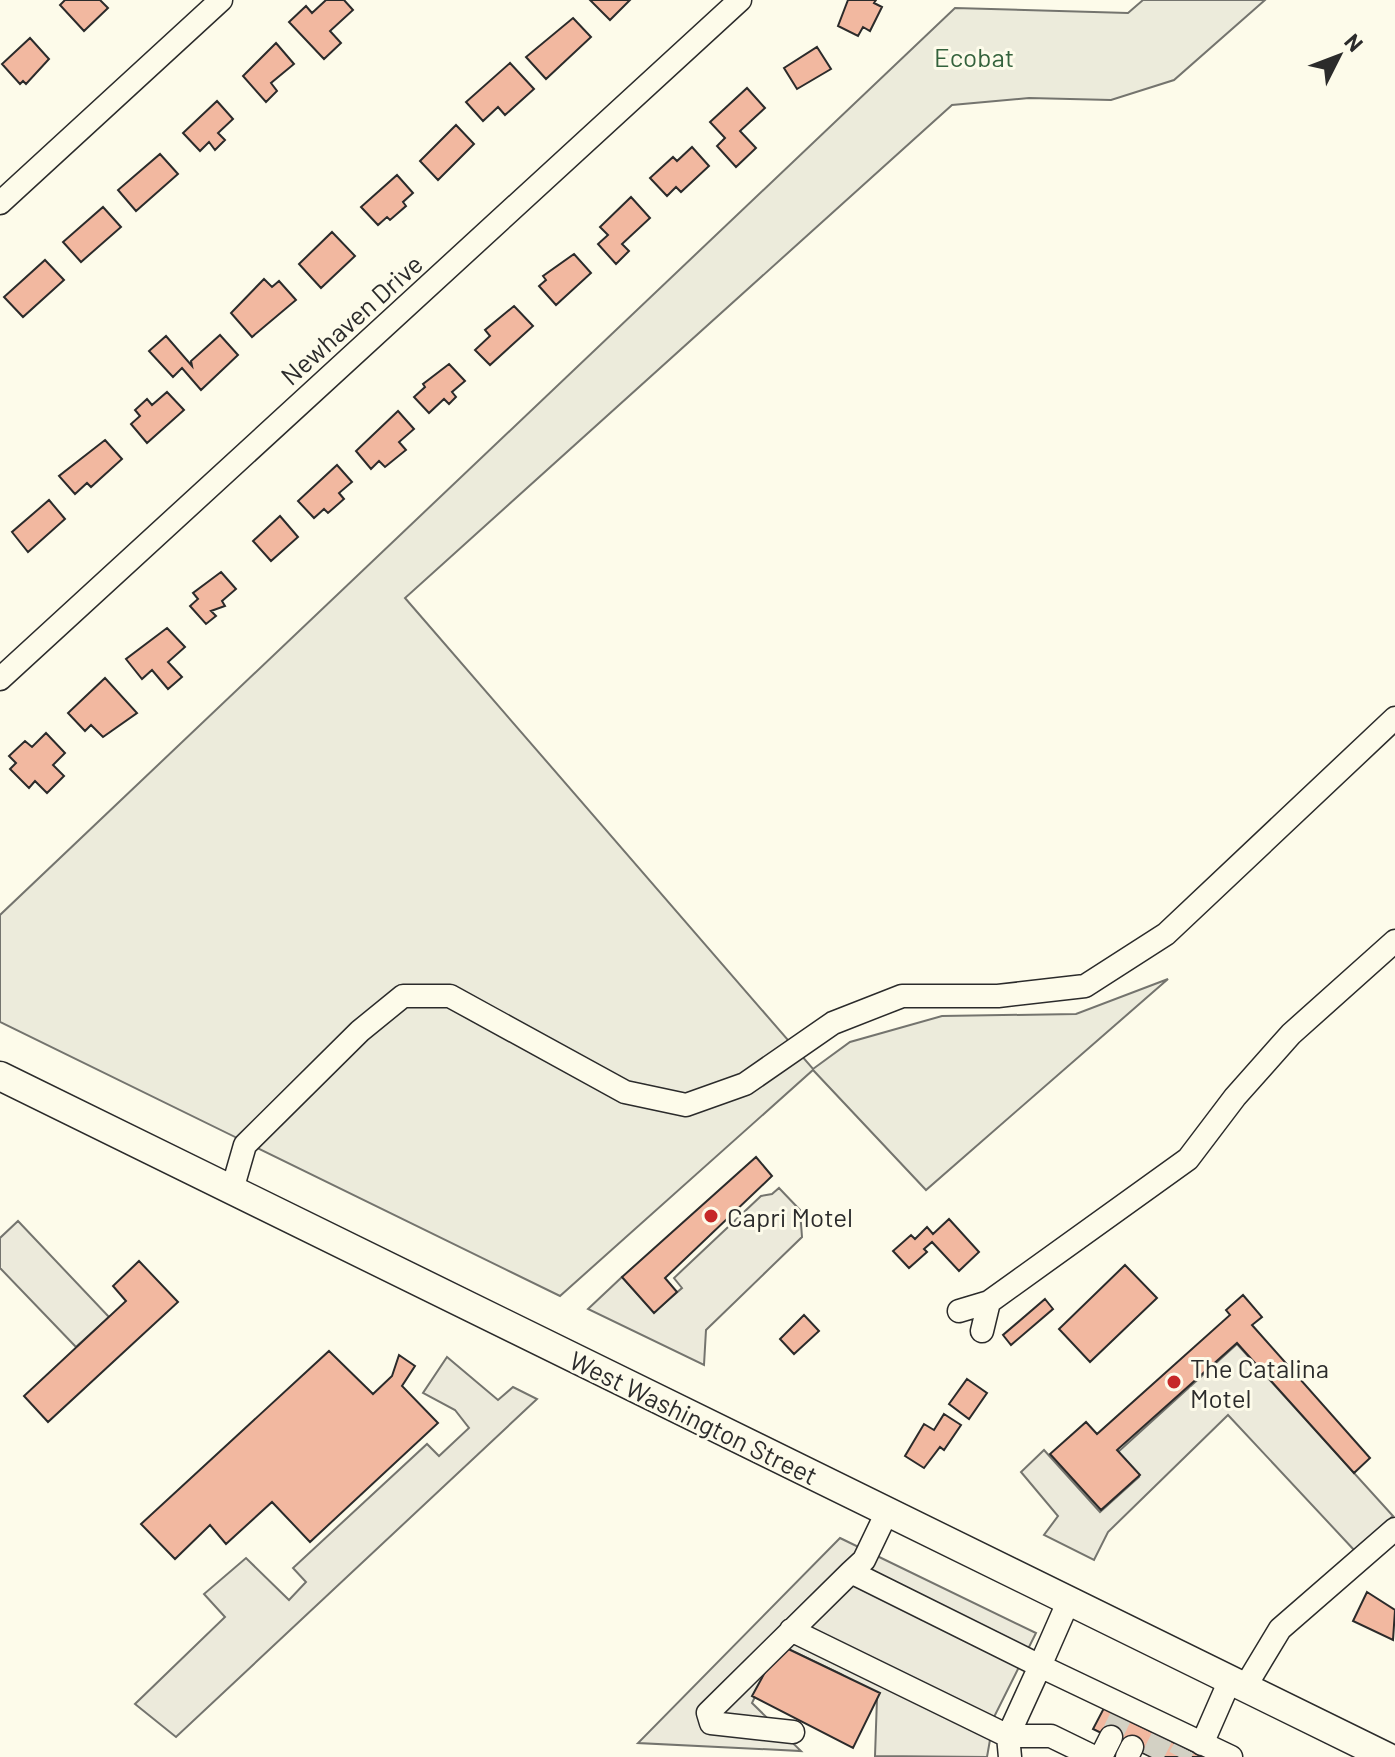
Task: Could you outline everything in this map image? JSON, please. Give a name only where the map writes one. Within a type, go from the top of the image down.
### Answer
[{"type":"main road","name":"West Washington Street","points":[[0,1076],[1387,1757]]},
{"type":"street","points":[[0,203],[221,0]]},
{"type":"street","name":"Newhaven Drive","points":[[0,679],[740,0]]},
{"type":"street","points":[[232,1190],[245,1145],[360,1031],[403,996],[450,996],[625,1092],[686,1105],[745,1084],[833,1023],[902,996],[998,996],[1085,986],[1166,934],[1395,718]]},
{"type":"street","points":[[959,1311],[989,1302],[1188,1159],[1235,1097],[1291,1034],[1395,941]]},
{"type":"street","points":[[982,1331],[989,1302]]},
{"type":"street","points":[[793,1732],[711,1723],[708,1713],[864,1560],[887,1512]]},
{"type":"street","points":[[1198,1747],[1237,1684],[1280,1629],[1395,1529]]},
{"type":"street","points":[[851,1572],[1040,1666],[1123,1712],[1198,1747],[1231,1757]]},
{"type":"street","points":[[1009,1746],[1069,1600]]},
{"type":"street","points":[[791,1630],[1009,1746],[1051,1736],[1094,1757]]},
{"type":"green space","name":"Ecobat","points":[[1143,0],[1265,0],[1174,80],[1111,100],[1029,98],[952,105],[405,598],[813,1069],[850,1042],[942,1016],[1076,1014],[1168,979],[926,1190],[813,1070],[560,1296],[0,1022],[0,915],[955,8],[1128,13]]},
{"type":"shaded area","points":[[779,1188],[800,1210],[802,1237],[706,1330],[704,1365],[588,1309],[622,1277],[654,1312],[682,1288],[674,1278],[761,1196],[772,1194]]},
{"type":"shaded area","points":[[18,1221],[109,1317],[76,1347],[0,1268],[0,1238]]},
{"type":"shaded area","points":[[1237,1344],[1393,1516],[1355,1551],[1228,1415],[1108,1532],[1094,1560],[1044,1535],[1058,1516],[1021,1472],[1044,1450],[1100,1512],[1139,1477],[1118,1452]]},
{"type":"shaded area","points":[[447,1357],[498,1400],[513,1387],[537,1399],[176,1737],[135,1704],[225,1617],[204,1594],[246,1558],[289,1600],[306,1582],[293,1568],[427,1444],[439,1456],[469,1428],[455,1410],[423,1393]]},
{"type":"shaded area","points":[[840,1538],[1036,1633],[994,1717],[987,1757],[875,1756],[877,1698],[841,1674],[780,1645],[752,1703],[801,1751],[638,1743]]},
{"type":"building","points":[[65,0],[100,0],[108,8],[84,31],[60,5]]},
{"type":"building","points":[[326,0],[344,0],[353,10],[330,31],[341,43],[324,59],[289,22],[306,6],[312,13]]},
{"type":"building","points":[[590,0],[630,0],[610,20]]},
{"type":"building","points":[[848,0],[876,0],[874,3],[882,7],[870,31],[863,27],[858,36],[838,26]]},
{"type":"building","points":[[573,18],[591,37],[546,79],[526,57]]},
{"type":"building","points":[[30,38],[49,59],[26,84],[23,81],[20,84],[2,64]]},
{"type":"building","points":[[276,43],[294,64],[271,83],[277,91],[266,102],[243,76]]},
{"type":"building","points":[[817,47],[831,69],[797,89],[784,68]]},
{"type":"building","points":[[510,63],[534,89],[505,115],[498,107],[483,121],[466,102]]},
{"type":"building","points":[[747,88],[765,108],[740,131],[756,148],[736,167],[717,146],[725,138],[710,122]]},
{"type":"building","points":[[217,101],[233,119],[218,133],[225,140],[215,150],[209,142],[200,151],[183,133]]},
{"type":"building","points":[[456,125],[474,144],[438,180],[420,161]]},
{"type":"building","points":[[692,147],[709,166],[681,192],[676,187],[667,196],[650,178],[673,157],[677,161]]},
{"type":"building","points":[[160,154],[178,174],[136,211],[118,190]]},
{"type":"building","points":[[397,175],[413,193],[403,202],[406,206],[390,220],[387,217],[378,225],[361,207]]},
{"type":"building","points":[[631,197],[650,218],[622,244],[629,251],[616,264],[598,244],[608,235],[600,227]]},
{"type":"building","points":[[103,207],[121,227],[81,262],[63,242]]},
{"type":"building","points":[[332,232],[355,256],[321,288],[299,264]]},
{"type":"building","points":[[574,254],[591,273],[556,305],[539,286],[546,280],[543,276]]},
{"type":"building","points":[[45,260],[64,280],[23,317],[4,297]]},
{"type":"building","points":[[264,279],[272,287],[279,281],[296,300],[252,337],[231,313]]},
{"type":"building","points":[[514,306],[533,326],[490,365],[475,350],[490,336],[485,330]]},
{"type":"building","points":[[220,335],[238,355],[201,390],[182,368],[173,377],[149,351],[166,336],[192,366],[191,361]]},
{"type":"building","points":[[449,364],[465,381],[452,392],[456,397],[449,404],[444,399],[429,413],[414,397],[425,387],[423,384]]},
{"type":"building","points":[[167,392],[184,410],[147,443],[131,424],[140,416],[135,410],[147,399],[152,405]]},
{"type":"building","points":[[398,411],[414,429],[399,442],[406,450],[385,467],[379,461],[371,469],[356,451]]},
{"type":"building","points":[[105,440],[122,459],[91,487],[87,483],[75,494],[59,476]]},
{"type":"building","points":[[337,465],[352,482],[339,493],[344,499],[328,513],[324,509],[314,518],[298,501]]},
{"type":"building","points":[[49,500],[65,519],[28,552],[12,532]]},
{"type":"building","points":[[280,516],[298,537],[271,561],[253,541]]},
{"type":"building","points":[[221,572],[236,589],[222,601],[225,606],[211,611],[216,616],[206,624],[190,606],[198,599],[193,593]]},
{"type":"building","points":[[167,628],[185,647],[168,662],[182,677],[168,689],[152,670],[142,679],[126,659]]},
{"type":"building","points":[[105,678],[137,713],[103,737],[91,725],[85,731],[68,713]]},
{"type":"building","points":[[46,733],[65,753],[53,765],[64,776],[47,793],[35,781],[29,788],[10,769],[16,763],[9,756],[25,741],[32,747]]},
{"type":"building","name":"Capri Motel","points":[[756,1157],[772,1176],[665,1278],[677,1292],[654,1313],[622,1277]]},
{"type":"building","points":[[949,1219],[979,1252],[959,1271],[932,1242],[924,1249],[927,1252],[909,1268],[893,1251],[911,1235],[915,1239],[927,1227],[933,1234]]},
{"type":"building","points":[[139,1261],[178,1302],[48,1422],[24,1396],[126,1301],[113,1286]]},
{"type":"building","points":[[1125,1265],[1157,1298],[1090,1362],[1059,1329]]},
{"type":"building","name":"The Catalina Motel","points":[[1243,1295],[1262,1317],[1252,1325],[1370,1458],[1354,1473],[1237,1343],[1117,1450],[1140,1475],[1101,1510],[1050,1454],[1086,1422],[1097,1434],[1230,1315],[1226,1310]]},
{"type":"building","points":[[1045,1299],[1053,1309],[1011,1345],[1003,1335]]},
{"type":"building","points":[[804,1315],[819,1331],[794,1354],[780,1339]]},
{"type":"building","points":[[329,1351],[373,1394],[392,1376],[399,1355],[415,1366],[402,1386],[438,1423],[310,1542],[272,1502],[226,1544],[210,1525],[175,1559],[141,1524]]},
{"type":"building","points":[[967,1379],[987,1393],[969,1419],[949,1404]]},
{"type":"building","points":[[944,1414],[961,1425],[944,1450],[940,1447],[924,1468],[905,1456],[924,1424],[934,1430]]},
{"type":"building","points":[[1367,1592],[1395,1610],[1393,1640],[1353,1621]]},
{"type":"building","points":[[780,1645],[880,1693],[853,1748],[752,1696]]},
{"type":"building","points":[[1104,1708],[1203,1757],[1151,1757],[1093,1729]]},
{"type":"tunnel","points":[[1111,1737],[1121,1716]]},
{"type":"tunnel","points":[[1152,1757],[1162,1737]]},
{"type":"tunnel","points":[[1179,1757],[1184,1748]]},
{"type":"place","name":"Capri Motel","points":[[711,1216]]},
{"type":"place","name":"The Catalina Motel","points":[[1174,1382]]}]
